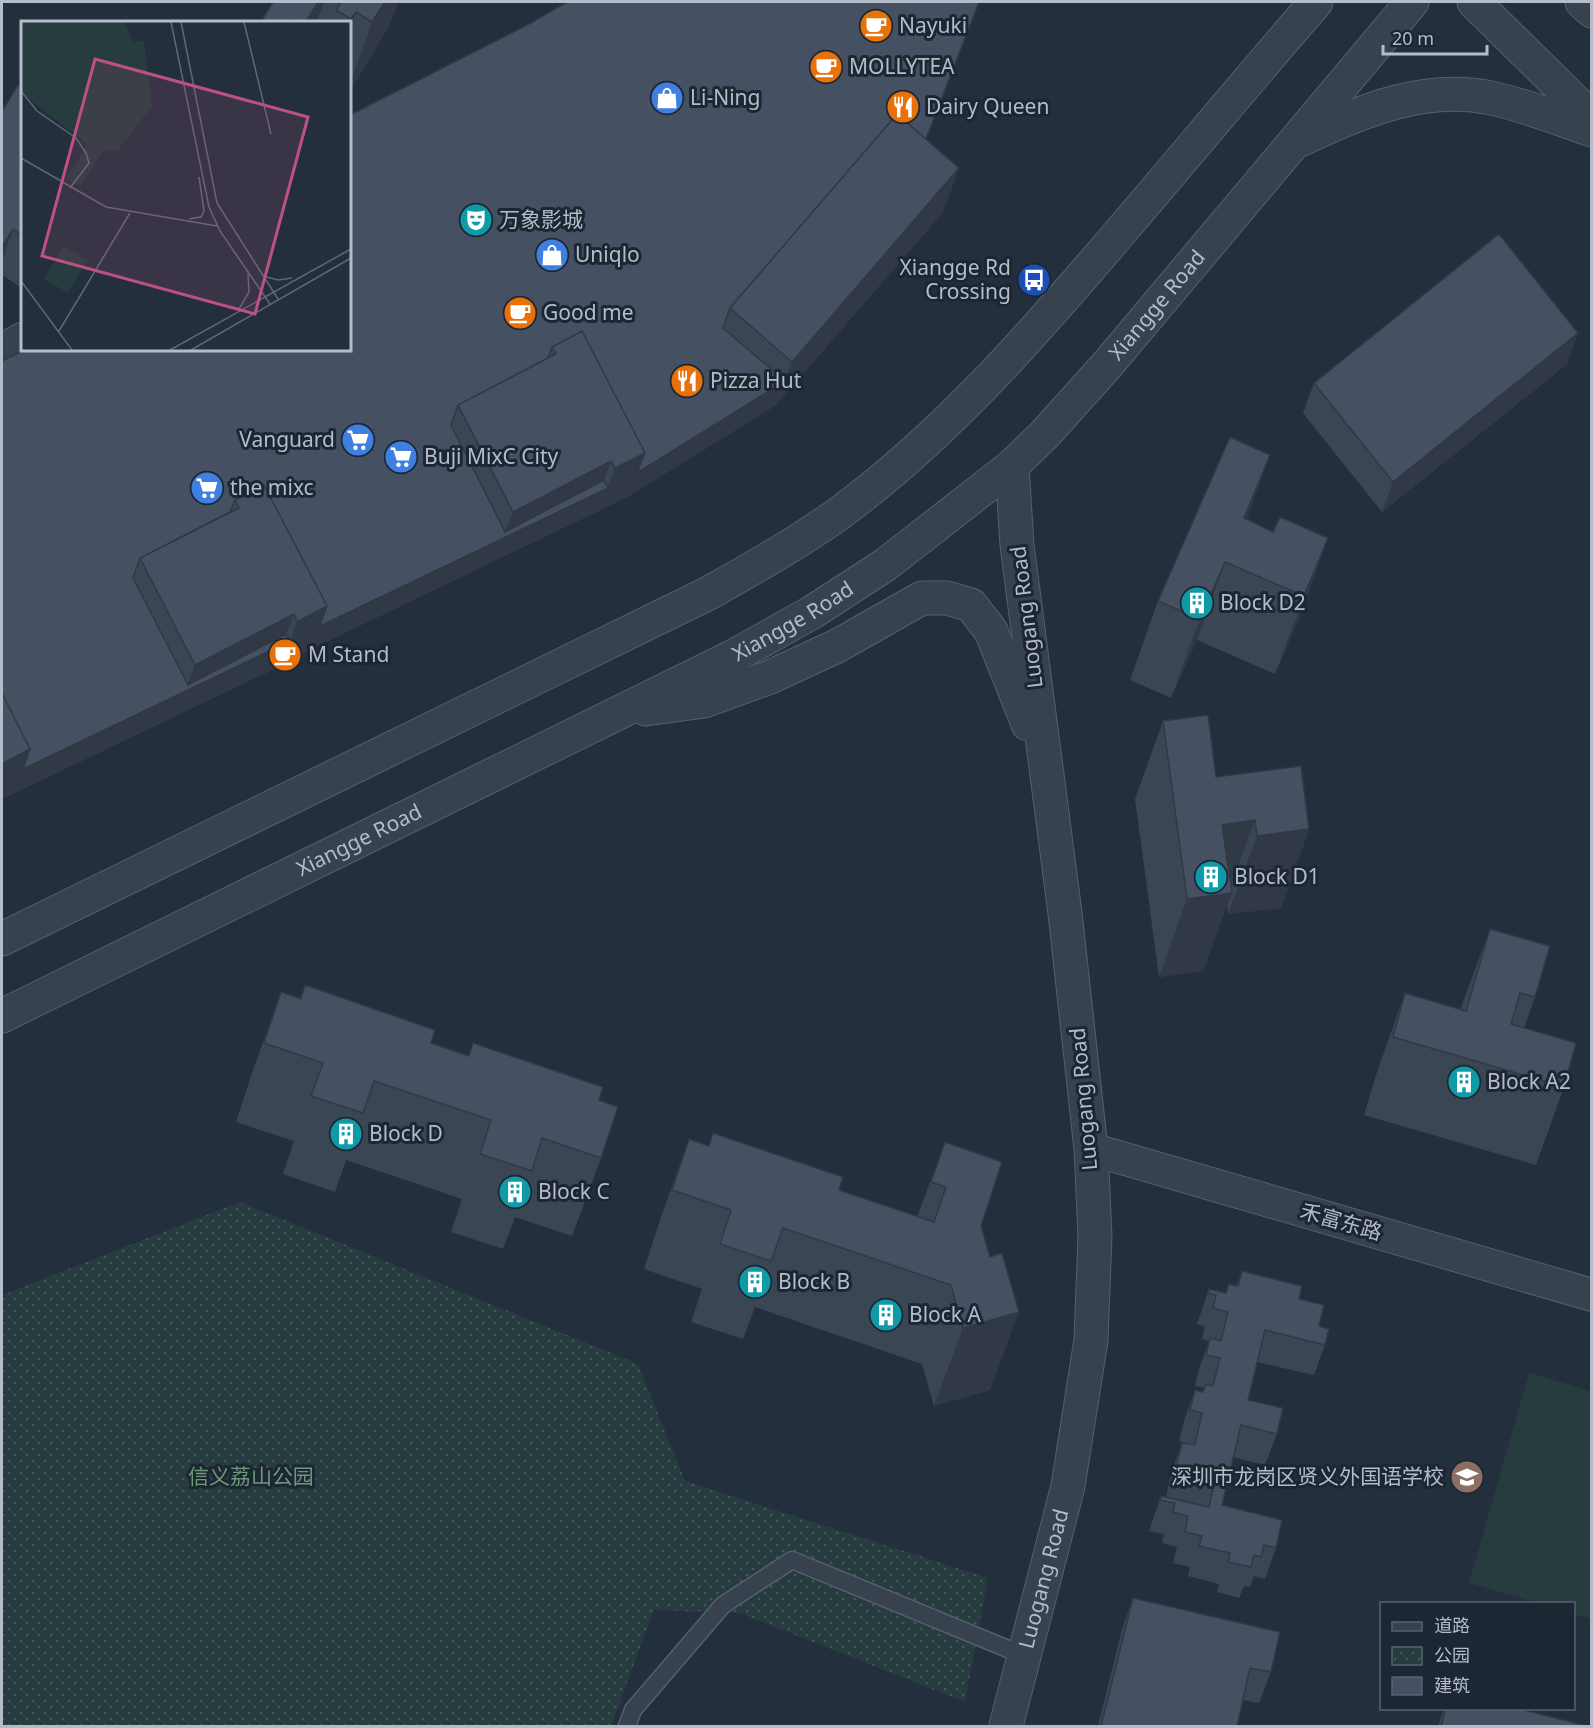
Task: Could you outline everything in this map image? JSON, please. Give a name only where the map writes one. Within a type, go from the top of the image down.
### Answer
[{"type":"street","points":[[2,939],[709,593],[778,554],[837,514],[900,464],[979,391],[1066,296],[1293,16],[1317,2]]},
{"type":"street","name":"Xiangge Road","points":[[2,1016],[734,656],[811,612],[885,565],[1012,466],[1044,435],[1107,365],[1412,2]]},
{"type":"street","points":[[1474,2],[1592,118]]},
{"type":"street","points":[[1582,2],[1592,11]]},
{"type":"street","points":[[1293,144],[1348,117],[1396,101],[1444,93],[1490,98],[1592,130]]},
{"type":"street","points":[[2,350],[21,340]]},
{"type":"street","name":"Luogang Road","points":[[1006,1726],[1068,1486],[1091,1340],[1095,1236],[1091,1149],[1065,913],[1017,545],[1012,466]]},
{"type":"street","points":[[618,713],[704,701],[771,677],[837,646],[922,598],[947,598],[971,605],[991,631],[1046,766]]},
{"type":"street","name":"禾富东路","points":[[1091,1149],[1592,1295]]},
{"type":"lane","points":[[627,1726],[633,1710],[723,1605],[792,1560],[1025,1656]]},
{"type":"green space","name":"信义荔山公园","points":[[240,1202],[638,1364],[685,1481],[988,1578],[965,1702],[740,1613],[654,1610],[611,1726],[2,1726],[2,1295]]},
{"type":"green space","points":[[1529,1373],[1591,1391],[1591,1619],[1575,1614],[1575,1602],[1535,1602],[1469,1583]]},
{"type":"building","points":[[273,2],[318,2],[307,21],[262,20]]},
{"type":"building","points":[[341,2],[385,2],[372,22],[356,12],[351,19],[336,10]]},
{"type":"building","points":[[567,2],[979,2],[926,139],[897,114],[730,308],[723,328],[785,381],[637,473],[645,453],[582,331],[552,347],[548,358],[458,405],[451,425],[505,532],[604,480],[608,488],[320,626],[327,606],[264,485],[235,500],[230,512],[140,558],[133,578],[188,685],[286,634],[290,641],[23,769],[30,749],[2,693],[2,361],[22,351],[351,351],[351,114],[529,24]]},
{"type":"building","points":[[18,85],[21,86],[21,234],[13,229],[2,247],[2,111]]},
{"type":"building","points":[[897,114],[959,168],[792,362],[730,308]]},
{"type":"building","points":[[1499,234],[1578,333],[1393,482],[1314,383]]},
{"type":"building","points":[[582,331],[645,453],[615,468],[611,461],[513,512],[458,405],[556,354],[552,347]]},
{"type":"building","points":[[1230,437],[1270,455],[1244,518],[1273,532],[1280,517],[1328,538],[1304,596],[1225,562],[1200,619],[1158,601]]},
{"type":"building","points":[[264,485],[327,606],[297,622],[294,614],[195,665],[140,558],[239,508],[235,500]]},
{"type":"building","points":[[2,693],[30,749],[2,764]]},
{"type":"building","points":[[1208,715],[1216,777],[1301,766],[1309,829],[1257,836],[1255,820],[1222,825],[1232,893],[1187,899],[1163,721]]},
{"type":"building","points":[[1490,929],[1550,946],[1535,997],[1520,993],[1511,1024],[1576,1043],[1564,1087],[1393,1037],[1405,993],[1466,1011]]},
{"type":"building","points":[[305,985],[435,1030],[431,1043],[469,1056],[473,1043],[603,1087],[599,1100],[618,1107],[601,1158],[542,1138],[532,1171],[480,1154],[491,1120],[374,1081],[363,1113],[311,1096],[323,1063],[264,1043],[281,992],[301,999]]},
{"type":"building","points":[[713,1133],[843,1177],[839,1190],[934,1222],[946,1187],[931,1182],[945,1142],[1002,1162],[981,1226],[990,1257],[1002,1253],[1019,1312],[963,1328],[951,1285],[783,1228],[771,1261],[720,1244],[731,1210],[672,1190],[689,1139],[709,1146]]},
{"type":"building","points":[[1242,1271],[1302,1286],[1299,1299],[1324,1305],[1319,1326],[1329,1329],[1325,1345],[1265,1330],[1248,1400],[1283,1408],[1277,1434],[1241,1425],[1222,1505],[1282,1520],[1276,1548],[1264,1545],[1261,1557],[1254,1555],[1251,1567],[1228,1562],[1230,1553],[1199,1546],[1202,1536],[1185,1532],[1188,1516],[1173,1512],[1175,1503],[1160,1500],[1161,1496],[1209,1507],[1215,1481],[1175,1471],[1182,1443],[1195,1445],[1202,1413],[1190,1410],[1195,1390],[1203,1392],[1206,1384],[1213,1386],[1220,1358],[1206,1355],[1210,1338],[1221,1341],[1228,1312],[1213,1308],[1216,1295],[1208,1293],[1209,1289],[1226,1293],[1229,1284],[1238,1286]]},
{"type":"building","points":[[1133,1598],[1280,1632],[1271,1672],[1250,1668],[1237,1726],[1101,1726]]},
{"type":"building","points":[[1445,1710],[1524,1710],[1587,1726],[1441,1726]]},
{"type":"place","name":"Nayuki","points":[[876,26]]},
{"type":"place","name":"MOLLYTEA","points":[[826,67]]},
{"type":"place","name":"Li-Ning","points":[[667,98]]},
{"type":"place","name":"Dairy Queen","points":[[903,107]]},
{"type":"place","name":"万象影城","points":[[476,220]]},
{"type":"place","name":"Uniqlo","points":[[552,255]]},
{"type":"place","name":"Xiangge Rd Crossing","points":[[1034,280]]},
{"type":"place","name":"Good me","points":[[520,313]]},
{"type":"place","name":"Pizza Hut","points":[[687,381]]},
{"type":"place","name":"Vanguard","points":[[358,440]]},
{"type":"place","name":"Buji MixC City","points":[[401,457]]},
{"type":"place","name":"the mixc","points":[[207,488]]},
{"type":"place","name":"Block D2","points":[[1197,603]]},
{"type":"place","name":"M Stand","points":[[285,655]]},
{"type":"place","name":"Block D1","points":[[1211,877]]},
{"type":"place","name":"Block A2","points":[[1464,1082]]},
{"type":"place","name":"Block D","points":[[346,1134]]},
{"type":"place","name":"Block C","points":[[515,1192]]},
{"type":"place","name":"Block B","points":[[755,1282]]},
{"type":"place","name":"Block A","points":[[886,1315]]},
{"type":"place","name":"深圳市龙岗区贤义外国语学校","points":[[1467,1477]]}]
